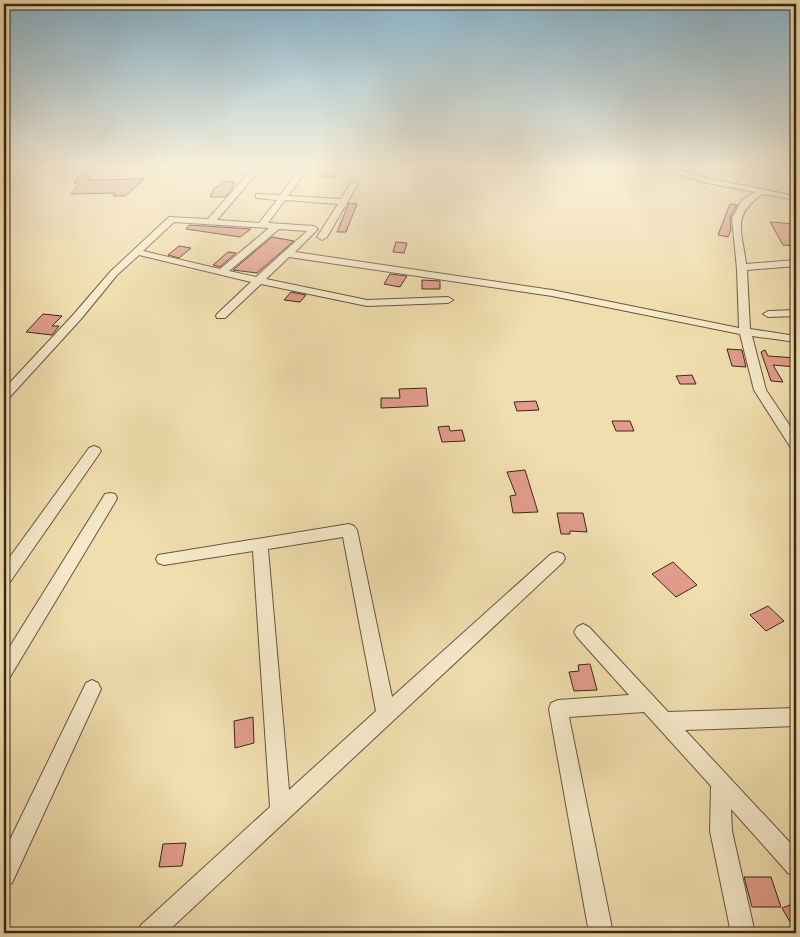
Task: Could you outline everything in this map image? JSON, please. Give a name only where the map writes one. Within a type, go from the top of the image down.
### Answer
[{"type":"street","points":[[210,222],[222,209]]},
{"type":"street","points":[[262,225],[274,209]]},
{"type":"street","points":[[322,237],[339,209]]},
{"type":"street","points":[[741,209],[736,218],[742,267],[745,332],[760,390],[796,445]]},
{"type":"street","points":[[4,396],[77,317],[114,273],[172,219],[314,229],[221,316]]},
{"type":"street","points":[[220,273],[277,226]]},
{"type":"street","points":[[136,252],[220,273],[367,303],[448,300]]},
{"type":"street","points":[[288,254],[552,293],[745,332],[796,339]]},
{"type":"street","points":[[742,267],[796,263]]},
{"type":"street","points":[[768,314],[796,313]]},
{"type":"street","points":[[4,576],[94,452]]},
{"type":"street","points":[[4,670],[110,498]]},
{"type":"street","points":[[164,559],[349,530],[386,713]]},
{"type":"street","points":[[260,544],[281,812]]},
{"type":"street","points":[[148,933],[557,558]]},
{"type":"street","points":[[583,632],[796,865]]},
{"type":"street","points":[[4,875],[92,689]]},
{"type":"street","points":[[601,933],[558,709],[648,703]]},
{"type":"street","points":[[664,721],[796,717]]},
{"type":"street","points":[[721,783],[721,831],[743,933]]},
{"type":"building","points":[[347,209],[355,209],[346,232],[337,232]]},
{"type":"building","points":[[728,209],[735,209],[730,217],[731,230],[728,237],[718,235]]},
{"type":"building","points":[[770,222],[796,224],[796,246],[783,245]]},
{"type":"building","points":[[189,225],[251,229],[240,237],[186,229]]},
{"type":"building","points":[[272,237],[294,241],[257,273],[233,270]]},
{"type":"building","points":[[396,242],[407,243],[404,253],[393,252]]},
{"type":"building","points":[[179,246],[191,248],[179,258],[168,255]]},
{"type":"building","points":[[228,252],[236,253],[220,267],[213,265]]},
{"type":"building","points":[[390,274],[407,276],[400,287],[384,284]]},
{"type":"building","points":[[422,280],[440,281],[440,289],[422,289]]},
{"type":"building","points":[[291,292],[306,295],[300,302],[284,300]]},
{"type":"building","points":[[43,314],[62,316],[52,326],[59,326],[52,335],[26,332]]},
{"type":"building","points":[[727,349],[742,350],[746,367],[732,366]]},
{"type":"building","points":[[765,350],[768,356],[796,358],[796,367],[773,365],[783,382],[771,381],[761,352]]},
{"type":"building","points":[[692,375],[696,384],[680,384],[676,376]]},
{"type":"building","points":[[426,388],[428,406],[381,408],[381,398],[400,398],[399,389]]},
{"type":"building","points":[[536,401],[539,410],[517,411],[514,402]]},
{"type":"building","points":[[612,421],[630,421],[634,431],[616,431]]},
{"type":"building","points":[[449,426],[450,431],[462,430],[465,441],[442,442],[438,427]]},
{"type":"building","points":[[525,470],[538,512],[513,513],[510,496],[516,495],[507,472]]},
{"type":"building","points":[[557,513],[583,513],[587,532],[570,531],[570,534],[561,534]]},
{"type":"building","points":[[673,562],[697,585],[676,597],[652,574]]},
{"type":"building","points":[[768,606],[784,621],[766,631],[750,615]]},
{"type":"building","points":[[590,664],[597,690],[574,691],[569,672],[579,671],[578,665]]},
{"type":"building","points":[[253,717],[254,743],[235,748],[234,721]]},
{"type":"building","points":[[186,843],[182,866],[159,867],[163,844]]},
{"type":"building","points":[[744,877],[771,877],[781,907],[752,907]]},
{"type":"building","points":[[793,904],[796,909],[796,932],[782,908]]}]
